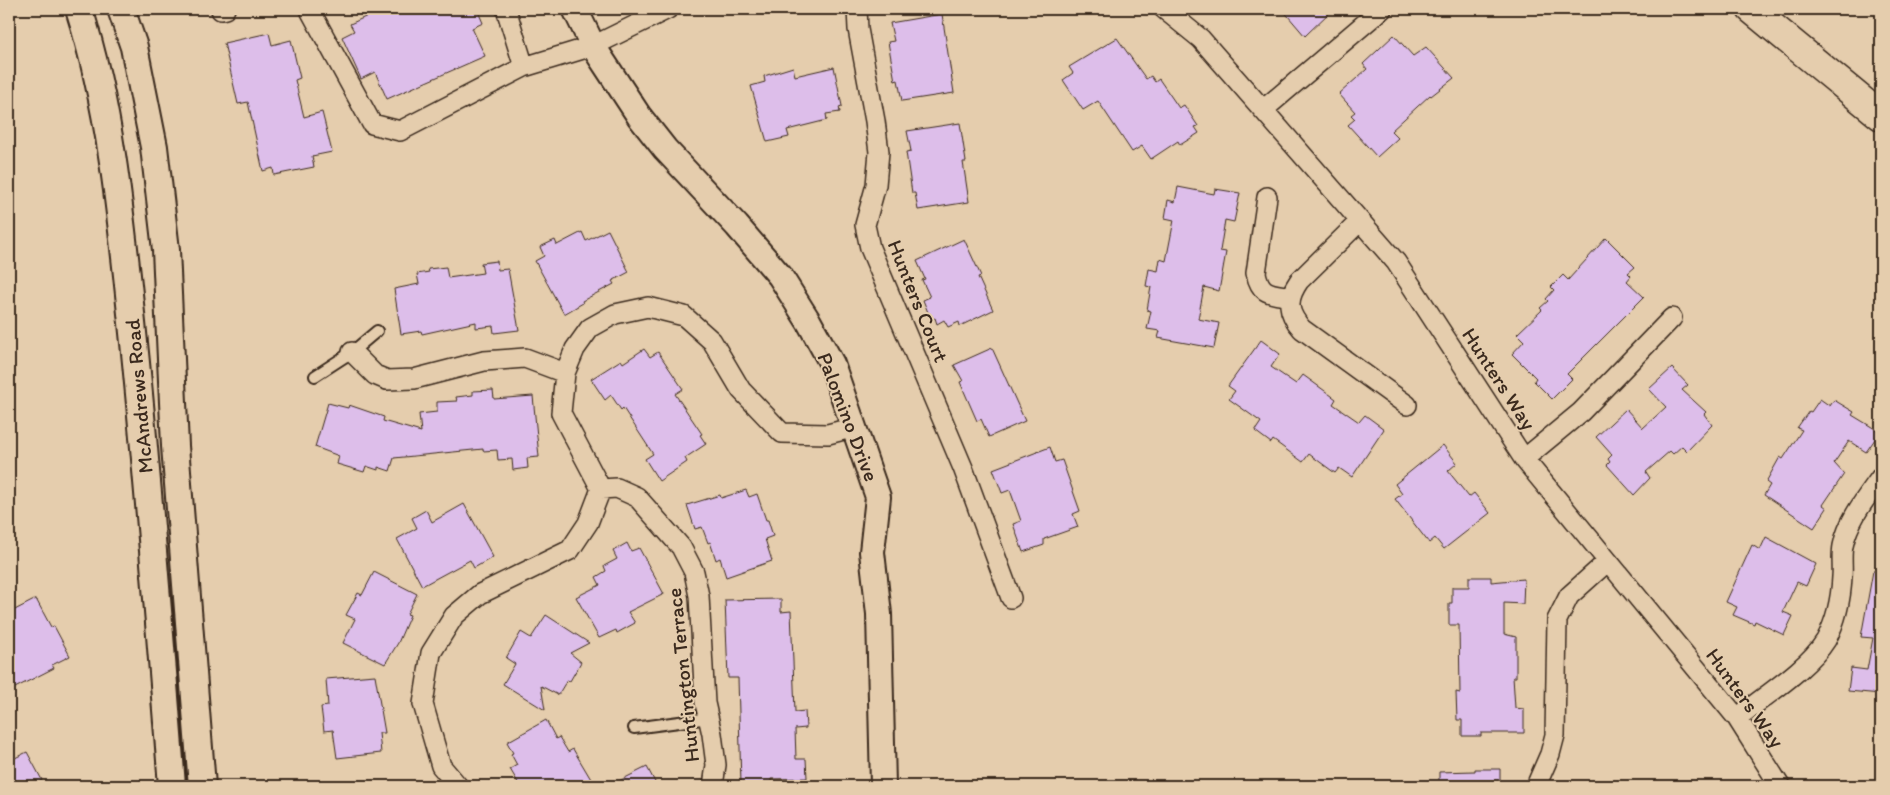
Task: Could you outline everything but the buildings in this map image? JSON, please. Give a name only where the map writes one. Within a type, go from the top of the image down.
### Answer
[{"type":"highway","points":[[1750,9],[1881,116]]},
{"type":"main road","name":"McAndrews Road","points":[[79,9],[89,39],[105,113],[120,206],[148,493],[172,786]]},
{"type":"main road","name":"McAndrews Road","points":[[121,9],[134,47],[154,147],[166,250],[175,446],[202,786]]},
{"type":"street","points":[[506,9],[524,67]]},
{"type":"street","name":"Palomino Drive","points":[[575,9],[593,46],[622,91],[665,149],[738,226],[780,276],[809,322],[832,364],[878,497],[872,552],[879,614],[884,786]]},
{"type":"street","points":[[310,10],[372,124],[400,131],[524,67],[593,46],[668,9]]},
{"type":"street","name":"Hunters Court","points":[[857,9],[858,29],[879,152],[876,185],[865,225],[870,248],[963,468],[1011,598]]},
{"type":"street","name":"Hunters Way","points":[[1164,9],[1200,39],[1396,262],[1524,459],[1737,718],[1780,786]]},
{"type":"street","points":[[1263,110],[1382,9]]},
{"type":"street","points":[[1267,197],[1256,273],[1259,285],[1268,293],[1291,297]]},
{"type":"street","points":[[1360,221],[1299,281],[1291,297],[1290,306],[1293,318],[1302,329],[1407,405]]},
{"type":"street","points":[[458,786],[441,766],[423,704],[431,653],[454,616],[480,594],[570,550],[588,524],[600,489],[561,413],[565,373],[575,349],[590,328],[615,314],[648,307],[684,316],[712,341],[741,390],[782,433],[828,434],[855,427]]},
{"type":"street","points":[[1524,459],[1581,412],[1672,318]]},
{"type":"street","points":[[352,352],[375,375],[387,380],[414,379],[484,361],[525,358],[565,373]]},
{"type":"street","points":[[1737,718],[1808,662],[1825,640],[1834,622],[1840,599],[1842,547],[1848,528],[1881,477]]},
{"type":"street","name":"Huntington Terrace","points":[[600,489],[617,488],[637,497],[681,547],[694,572],[699,596],[705,702],[716,765],[714,786]]},
{"type":"street","points":[[1536,786],[1550,754],[1555,735],[1557,620],[1569,596],[1608,562]]},
{"type":"lane","points":[[315,376],[352,352],[377,331]]},
{"type":"lane","points":[[634,728],[709,718]]}]
